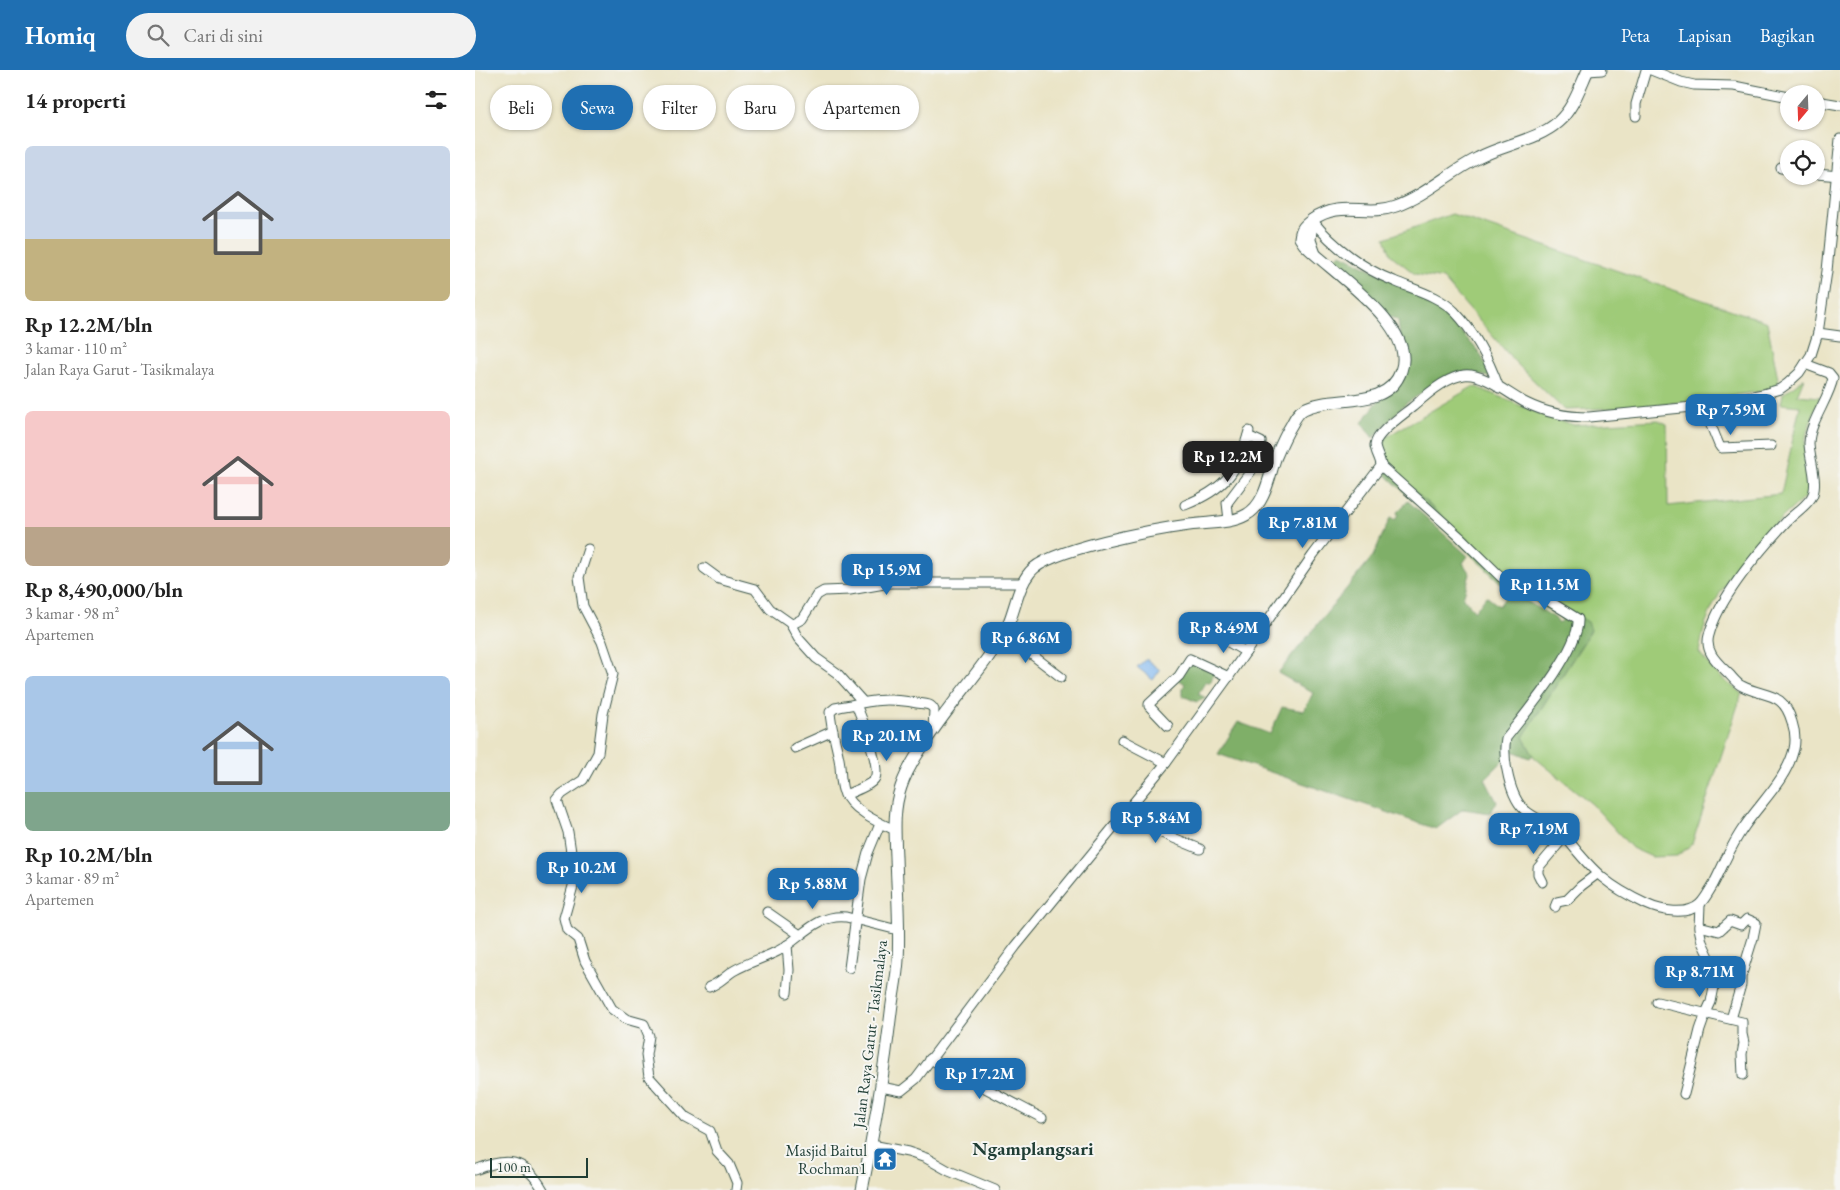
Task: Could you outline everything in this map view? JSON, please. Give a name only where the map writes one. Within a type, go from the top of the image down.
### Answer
[{"type":"main road","points":[[1312,220],[1321,213],[1349,208],[1384,210],[1410,200],[1479,157],[1546,130],[1558,122],[1566,113],[1588,71]]},
{"type":"main road","name":"Jalan Raya Garut - Tasikmalaya","points":[[862,1190],[872,1145],[881,1088],[898,962],[895,812],[903,781],[913,761],[933,730],[1005,634],[1023,584],[1029,573],[1037,565],[1054,557],[1084,548],[1164,529],[1229,520],[1244,516],[1259,504],[1285,437],[1298,413],[1318,404],[1375,396],[1385,392],[1401,372],[1402,352],[1397,333],[1358,291],[1315,254],[1310,240],[1312,220]]},
{"type":"street","points":[[1588,71],[1602,70]]},
{"type":"street","points":[[1636,116],[1636,104],[1646,70]]},
{"type":"street","points":[[1651,70],[1688,83],[1734,86],[1780,94]]},
{"type":"street","points":[[1825,103],[1840,105]]},
{"type":"street","points":[[1805,364],[1828,372],[1833,378],[1810,440],[1814,478],[1813,493],[1811,498],[1787,520],[1739,579],[1713,623],[1707,643],[1713,657],[1740,685],[1772,696],[1786,707],[1795,732],[1793,750],[1786,770],[1743,828],[1708,893],[1699,905],[1689,910],[1676,911],[1650,906],[1625,894],[1597,874],[1565,836],[1526,812],[1517,802],[1506,765],[1505,747],[1507,738],[1534,704],[1561,664],[1575,634],[1578,619],[1531,590],[1501,577],[1460,537],[1381,466],[1375,446],[1377,439],[1391,424],[1430,392],[1455,377],[1463,375],[1479,378],[1543,410],[1570,417],[1589,417],[1703,406],[1763,394],[1779,389],[1787,384],[1805,364],[1813,350],[1818,333],[1838,176],[1840,139]]},
{"type":"street","points":[[1825,175],[1838,176]]},
{"type":"street","points":[[1312,220],[1323,234],[1341,250],[1365,266],[1392,281],[1436,299],[1454,312],[1475,338],[1489,361],[1499,388]]},
{"type":"street","points":[[1818,333],[1840,336]]},
{"type":"street","points":[[1703,406],[1721,448],[1771,446]]},
{"type":"street","points":[[1185,505],[1213,492],[1233,472],[1244,452],[1249,433],[1261,442],[1251,472],[1227,503],[1229,520]]},
{"type":"street","points":[[881,1088],[897,1092],[905,1090],[916,1079],[1016,946],[1166,763],[1229,677],[1313,555],[1381,466]]},
{"type":"street","points":[[588,549],[579,577],[583,606],[602,642],[613,674],[603,714],[598,753],[583,780],[562,794],[557,800],[568,832],[575,879],[564,918],[567,930],[578,939],[585,961],[612,1009],[625,1019],[644,1024],[649,1036],[645,1055],[649,1077],[686,1118],[710,1131],[717,1151],[729,1164],[737,1183],[736,1190]]},
{"type":"street","points":[[704,568],[719,579],[753,587],[770,609],[791,625],[798,638],[816,658],[837,673],[859,703],[874,758],[876,775],[873,781],[845,795]]},
{"type":"street","points":[[791,625],[802,619],[817,595],[824,591],[850,590],[890,583],[1023,584]]},
{"type":"street","points":[[1209,631],[1246,652]]},
{"type":"street","points":[[1005,634],[1061,677]]},
{"type":"street","points":[[1168,726],[1149,704],[1179,676],[1190,659],[1229,677]]},
{"type":"street","points":[[895,830],[880,824],[863,812],[845,795],[842,788],[839,759],[830,713],[832,710],[875,699],[893,699],[930,705],[935,710],[933,730]]},
{"type":"street","points":[[795,748],[833,731]]},
{"type":"street","points":[[1122,740],[1166,763]]},
{"type":"street","points":[[1121,816],[1200,849]]},
{"type":"street","points":[[849,968],[861,880],[868,852],[880,824]]},
{"type":"street","points":[[1542,882],[1538,872],[1539,868],[1565,836]]},
{"type":"street","points":[[1555,906],[1557,902],[1567,900],[1597,874]]},
{"type":"street","points":[[1684,1094],[1714,987],[1710,959],[1702,942],[1699,926],[1699,905]]},
{"type":"street","points":[[767,912],[800,935]]},
{"type":"street","points":[[709,987],[738,969],[787,945],[825,918],[839,916],[856,918],[898,930]]},
{"type":"street","points":[[1699,926],[1719,932],[1730,921],[1741,925],[1747,919],[1756,923],[1731,1019]]},
{"type":"street","points":[[787,945],[789,970],[787,993]]},
{"type":"street","points":[[1657,1002],[1743,1022],[1743,1075]]},
{"type":"street","points":[[931,1059],[1041,1118]]},
{"type":"street","points":[[872,1145],[908,1152],[926,1158],[947,1170],[995,1190]]},
{"type":"street","points":[[475,1170],[490,1164],[512,1162],[519,1164],[536,1177],[543,1190]]},
{"type":"green space","points":[[1452,214],[1767,322],[1780,389],[1645,407],[1564,410],[1516,363],[1443,279],[1415,274],[1391,255],[1385,238]]},
{"type":"green space","points":[[1341,254],[1434,301],[1479,352],[1493,378],[1468,372],[1453,373],[1405,404],[1373,438],[1362,423],[1403,367],[1398,320],[1381,313],[1335,268],[1334,257]]},
{"type":"green space","points":[[1804,378],[1797,395],[1820,397],[1807,432],[1805,443],[1809,494],[1778,521],[1750,552],[1714,603],[1706,622],[1699,652],[1718,675],[1742,693],[1692,844],[1677,856],[1652,857],[1632,848],[1592,804],[1534,757],[1523,737],[1591,631],[1505,574],[1387,466],[1381,455],[1386,437],[1474,386],[1545,416],[1574,425],[1658,420],[1667,424],[1668,506],[1781,494],[1800,406],[1781,404],[1783,394]]},
{"type":"green space","points":[[1387,466],[1505,574],[1588,622],[1591,630],[1523,737],[1533,755],[1530,758],[1513,751],[1485,779],[1497,802],[1490,813],[1463,809],[1436,829],[1218,754],[1238,722],[1270,734],[1282,707],[1304,711],[1313,693],[1278,673],[1373,556],[1390,518],[1395,520],[1398,515],[1397,512],[1408,501],[1468,556],[1463,563],[1470,574],[1463,598],[1475,611],[1486,596],[1499,606],[1510,591],[1555,618],[1559,624],[1563,620],[1519,591],[1502,584],[1384,473]]},
{"type":"green space","points":[[1190,661],[1227,677],[1224,680],[1214,674],[1210,683],[1206,681],[1198,694],[1206,698],[1197,702],[1183,696],[1185,684],[1178,679]]},
{"type":"water","points":[[1146,659],[1160,670],[1153,680],[1137,667]]},
{"type":"place","name":"Masjid Baitul Rochman1","points":[[885,1159]]},
{"type":"district","name":"Ngamplangsari","points":[[1033,1148]]}]
